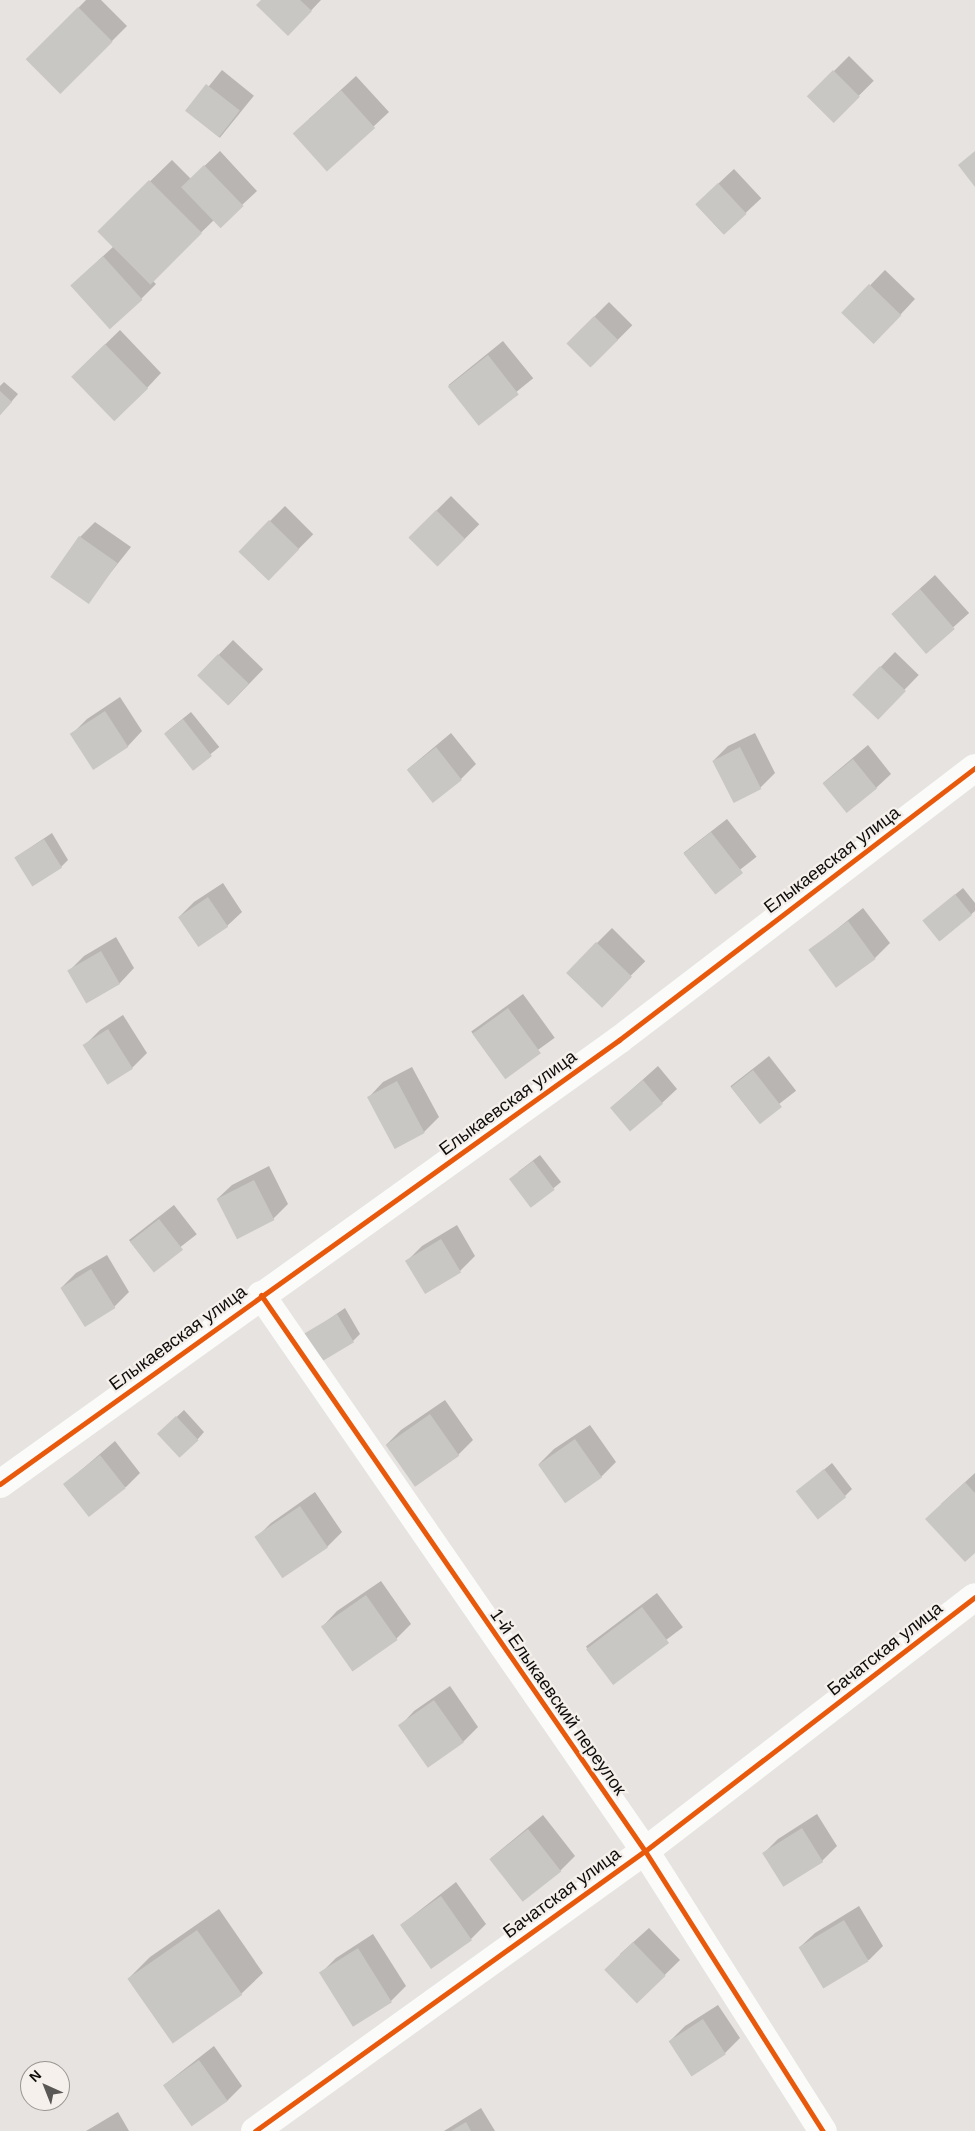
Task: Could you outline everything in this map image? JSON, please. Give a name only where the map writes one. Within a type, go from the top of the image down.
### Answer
[{"type":"street","name":"Елыкаевская улица","points":[[0,1484],[262,1295],[338,1244],[619,1040],[975,768]]},
{"type":"street","name":"1-й Елыкаевский переулок","points":[[262,1295],[644,1851],[823,2131]]},
{"type":"street","name":"Бачатская улица","points":[[255,2131],[644,1851],[975,1597]]},
{"type":"building","points":[[261,0],[300,0],[312,11],[288,36],[256,5]]},
{"type":"building","points":[[78,7],[113,42],[60,94],[26,59]]},
{"type":"building","points":[[833,70],[860,97],[834,123],[807,96]]},
{"type":"building","points":[[206,84],[240,110],[219,137],[185,111]]},
{"type":"building","points":[[341,90],[375,128],[327,171],[293,133]]},
{"type":"building","points":[[975,151],[975,187],[958,165]]},
{"type":"building","points":[[204,165],[244,206],[221,228],[181,187]]},
{"type":"building","points":[[149,180],[202,233],[150,285],[97,232]]},
{"type":"building","points":[[718,183],[747,214],[724,235],[695,204]]},
{"type":"building","points":[[103,256],[142,300],[110,329],[70,285]]},
{"type":"building","points":[[869,284],[901,315],[874,344],[841,313]]},
{"type":"building","points":[[594,316],[618,340],[590,368],[566,344]]},
{"type":"building","points":[[105,344],[148,389],[114,421],[71,377]]},
{"type":"building","points":[[488,355],[519,394],[479,426],[448,386]]},
{"type":"building","points":[[0,391],[12,402],[0,415]]},
{"type":"building","points":[[436,510],[465,539],[437,567],[408,538]]},
{"type":"building","points":[[269,520],[299,549],[269,581],[238,552]]},
{"type":"building","points":[[79,536],[118,563],[89,604],[50,577]]},
{"type":"building","points":[[920,589],[955,629],[926,654],[891,614]]},
{"type":"building","points":[[218,654],[249,684],[228,705],[197,676]]},
{"type":"building","points":[[880,666],[906,691],[878,720],[852,695]]},
{"type":"building","points":[[105,711],[128,747],[93,770],[70,734]]},
{"type":"building","points":[[183,719],[212,756],[193,771],[164,734]]},
{"type":"building","points":[[436,747],[462,780],[433,803],[407,770]]},
{"type":"building","points":[[740,747],[761,789],[734,803],[712,761]]},
{"type":"building","points":[[853,759],[877,789],[847,813],[823,784]]},
{"type":"building","points":[[711,832],[743,873],[715,895],[683,854]]},
{"type":"building","points":[[44,839],[62,868],[32,886],[14,858]]},
{"type":"building","points":[[955,894],[972,915],[939,941],[922,920]]},
{"type":"building","points":[[208,897],[228,927],[198,947],[178,917]]},
{"type":"building","points":[[848,921],[876,959],[836,988],[808,950]]},
{"type":"building","points":[[596,942],[632,977],[602,1008],[566,973]]},
{"type":"building","points":[[101,951],[120,984],[86,1003],[67,970]]},
{"type":"building","points":[[508,1008],[541,1053],[505,1079],[472,1034]]},
{"type":"building","points":[[108,1029],[133,1069],[107,1085],[83,1045]]},
{"type":"building","points":[[753,1070],[782,1107],[760,1124],[731,1087]]},
{"type":"building","points":[[643,1080],[663,1104],[630,1131],[610,1108]]},
{"type":"building","points":[[397,1081],[425,1133],[395,1149],[367,1097]]},
{"type":"building","points":[[533,1161],[555,1190],[531,1208],[509,1179]]},
{"type":"building","points":[[254,1180],[274,1220],[237,1239],[217,1199]]},
{"type":"building","points":[[159,1219],[183,1250],[154,1273],[130,1242]]},
{"type":"building","points":[[441,1239],[461,1272],[425,1294],[405,1261]]},
{"type":"building","points":[[91,1269],[115,1308],[85,1327],[60,1288]]},
{"type":"building","points":[[337,1314],[354,1342],[321,1362],[304,1334]]},
{"type":"building","points":[[430,1414],[459,1456],[415,1487],[386,1445]]},
{"type":"building","points":[[176,1416],[199,1440],[179,1458],[157,1434]]},
{"type":"building","points":[[575,1439],[602,1478],[565,1503],[538,1465]]},
{"type":"building","points":[[100,1455],[126,1488],[89,1517],[63,1484]]},
{"type":"building","points":[[824,1469],[846,1497],[818,1520],[796,1491]]},
{"type":"building","points":[[965,1482],[975,1493],[975,1553],[965,1562],[925,1519]]},
{"type":"building","points":[[300,1506],[328,1547],[282,1578],[254,1537]]},
{"type":"building","points":[[366,1595],[398,1640],[352,1672],[321,1627]]},
{"type":"building","points":[[642,1607],[669,1643],[613,1685],[586,1649]]},
{"type":"building","points":[[434,1700],[464,1743],[428,1768],[398,1725]]},
{"type":"building","points":[[802,1828],[823,1862],[783,1887],[762,1853]]},
{"type":"building","points":[[528,1829],[561,1872],[523,1902],[489,1859]]},
{"type":"building","points":[[441,1896],[472,1940],[431,1969],[400,1925]]},
{"type":"building","points":[[844,1920],[869,1961],[823,1988],[799,1947]]},
{"type":"building","points":[[197,1930],[242,1995],[173,2043],[127,1979]]},
{"type":"building","points":[[633,1942],[666,1976],[637,2004],[604,1970]]},
{"type":"building","points":[[358,1948],[392,2002],[353,2027],[319,1972]]},
{"type":"building","points":[[703,2019],[726,2054],[691,2077],[669,2041]]},
{"type":"building","points":[[199,2060],[228,2101],[192,2126],[163,2085]]},
{"type":"building","points":[[466,2122],[471,2131],[451,2131]]},
{"type":"cycle path","points":[[0,1484],[619,1040],[975,768]]},
{"type":"cycle path","points":[[261,1295],[645,1851],[823,2131]]},
{"type":"cycle path","points":[[255,2131],[645,1851],[975,1597]]}]
